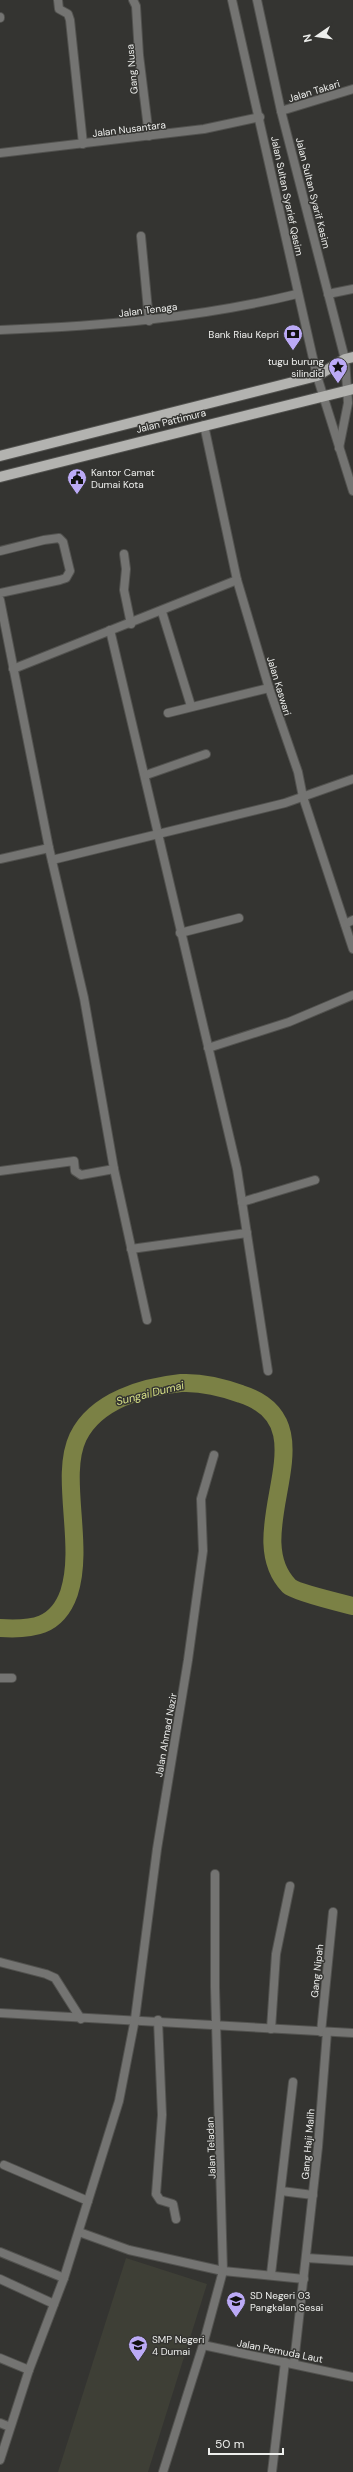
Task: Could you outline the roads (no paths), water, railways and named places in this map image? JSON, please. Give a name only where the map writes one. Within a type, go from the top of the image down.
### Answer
[{"type":"main road","name":"Jalan Pattimura","points":[[0,456],[316,376],[349,358]]},
{"type":"main road","name":"Jalan Pattimura","points":[[0,477],[322,395],[351,390]]},
{"type":"street","points":[[58,0],[59,9],[68,14],[70,20],[83,144]]},
{"type":"street","name":"Gang Nusa","points":[[133,0],[136,6],[139,55],[149,136]]},
{"type":"street","name":"Jalan Sultan Syarief Qasim","points":[[232,0],[260,117],[297,294],[316,376],[353,491]]},
{"type":"street","name":"Jalan Sultan Syarif Kasim","points":[[257,0],[281,111],[328,294],[349,358],[351,390],[339,451]]},
{"type":"street","name":"Jalan Takari","points":[[281,111],[353,89]]},
{"type":"street","name":"Jalan Nusantara","points":[[0,153],[204,129],[260,117]]},
{"type":"street","points":[[141,236],[150,321]]},
{"type":"street","points":[[328,294],[353,289]]},
{"type":"street","name":"Jalan Tenaga","points":[[0,330],[95,326],[150,321],[240,308],[297,294]]},
{"type":"street","name":"Jalan Kaswari","points":[[204,425],[238,580],[269,688],[298,772],[303,797],[353,949]]},
{"type":"street","points":[[0,551],[44,540],[59,538],[63,542],[70,571],[66,578],[60,580],[0,593]]},
{"type":"street","points":[[124,554],[126,569],[124,590],[131,624]]},
{"type":"street","points":[[13,669],[110,630],[162,612],[238,580]]},
{"type":"street","points":[[0,600],[49,848],[84,998],[114,1169],[147,1320]]},
{"type":"street","points":[[162,612],[192,706]]},
{"type":"street","points":[[110,630],[146,775],[180,933],[208,1048],[242,1202],[268,1371]]},
{"type":"street","points":[[168,713],[269,688]]},
{"type":"street","points":[[146,775],[206,754]]},
{"type":"street","points":[[52,860],[158,835],[303,797],[353,779]]},
{"type":"street","points":[[0,859],[49,848]]},
{"type":"street","points":[[180,933],[239,918]]},
{"type":"street","points":[[345,924],[353,920]]},
{"type":"street","points":[[208,1048],[289,1022],[353,995]]},
{"type":"street","points":[[0,1171],[74,1161],[75,1171],[80,1175],[114,1169]]},
{"type":"street","points":[[242,1202],[315,1180]]},
{"type":"street","points":[[131,1249],[247,1234]]},
{"type":"street","name":"Jalan Ahmad Nazir","points":[[0,2460],[29,2370],[64,2278],[118,2101],[135,2019],[158,1849],[187,1667],[203,1551],[201,1499],[214,1455]]},
{"type":"street","points":[[0,1678],[12,1678]]},
{"type":"street","name":"Jalan Teladan","points":[[163,2472],[203,2345],[223,2271],[216,2024],[215,1874]]},
{"type":"street","points":[[271,2029],[276,1954],[290,1886]]},
{"type":"street","name":"Gang Nipah","points":[[324,2032],[333,1912]]},
{"type":"street","points":[[0,1962],[46,1974],[55,1978],[81,2019]]},
{"type":"street","points":[[0,2013],[81,2019],[158,2020],[271,2029],[353,2033]]},
{"type":"street","points":[[158,2020],[162,2115],[156,2194],[160,2200],[173,2204],[176,2219]]},
{"type":"street","name":"Gang Haji Malih","points":[[294,2363],[313,2195],[324,2032]]},
{"type":"street","points":[[270,2274],[293,2082]]},
{"type":"street","points":[[4,2164],[88,2200]]},
{"type":"street","points":[[281,2191],[313,2195]]},
{"type":"street","points":[[79,2232],[129,2250],[223,2271],[270,2274],[304,2279]]},
{"type":"street","points":[[0,2252],[64,2278]]},
{"type":"street","points":[[307,2258],[353,2261]]},
{"type":"street","points":[[0,2279],[54,2304]]},
{"type":"street","name":"Jalan Pemuda Laut","points":[[203,2345],[294,2363],[353,2377]]},
{"type":"street","points":[[0,2358],[29,2370]]},
{"type":"street","points":[[272,2472],[285,2362]]},
{"type":"street","points":[[0,2423],[10,2427]]},
{"type":"waterway","name":"Sungai Dumai","points":[[0,1628],[33,1627],[51,1620],[58,1613],[69,1593],[73,1574],[74,1554],[71,1471],[73,1453],[78,1437],[86,1424],[96,1414],[122,1398],[152,1388],[181,1383],[204,1384],[227,1389],[241,1394],[268,1409],[281,1429],[284,1453],[272,1537],[276,1563],[289,1586],[319,1597],[353,1606]]},
{"type":"place","name":"Bank Riau Kepri","points":[[293,351]]},
{"type":"place","name":"tugu burung silindid","points":[[338,384]]},
{"type":"place","name":"Kantor Camat Dumai Kota","points":[[77,495]]},
{"type":"place","name":"SD Negeri 03 Pangkalan Sesai","points":[[236,2318]]},
{"type":"place","name":"SMP Negeri 4 Dumai","points":[[138,2362]]}]
